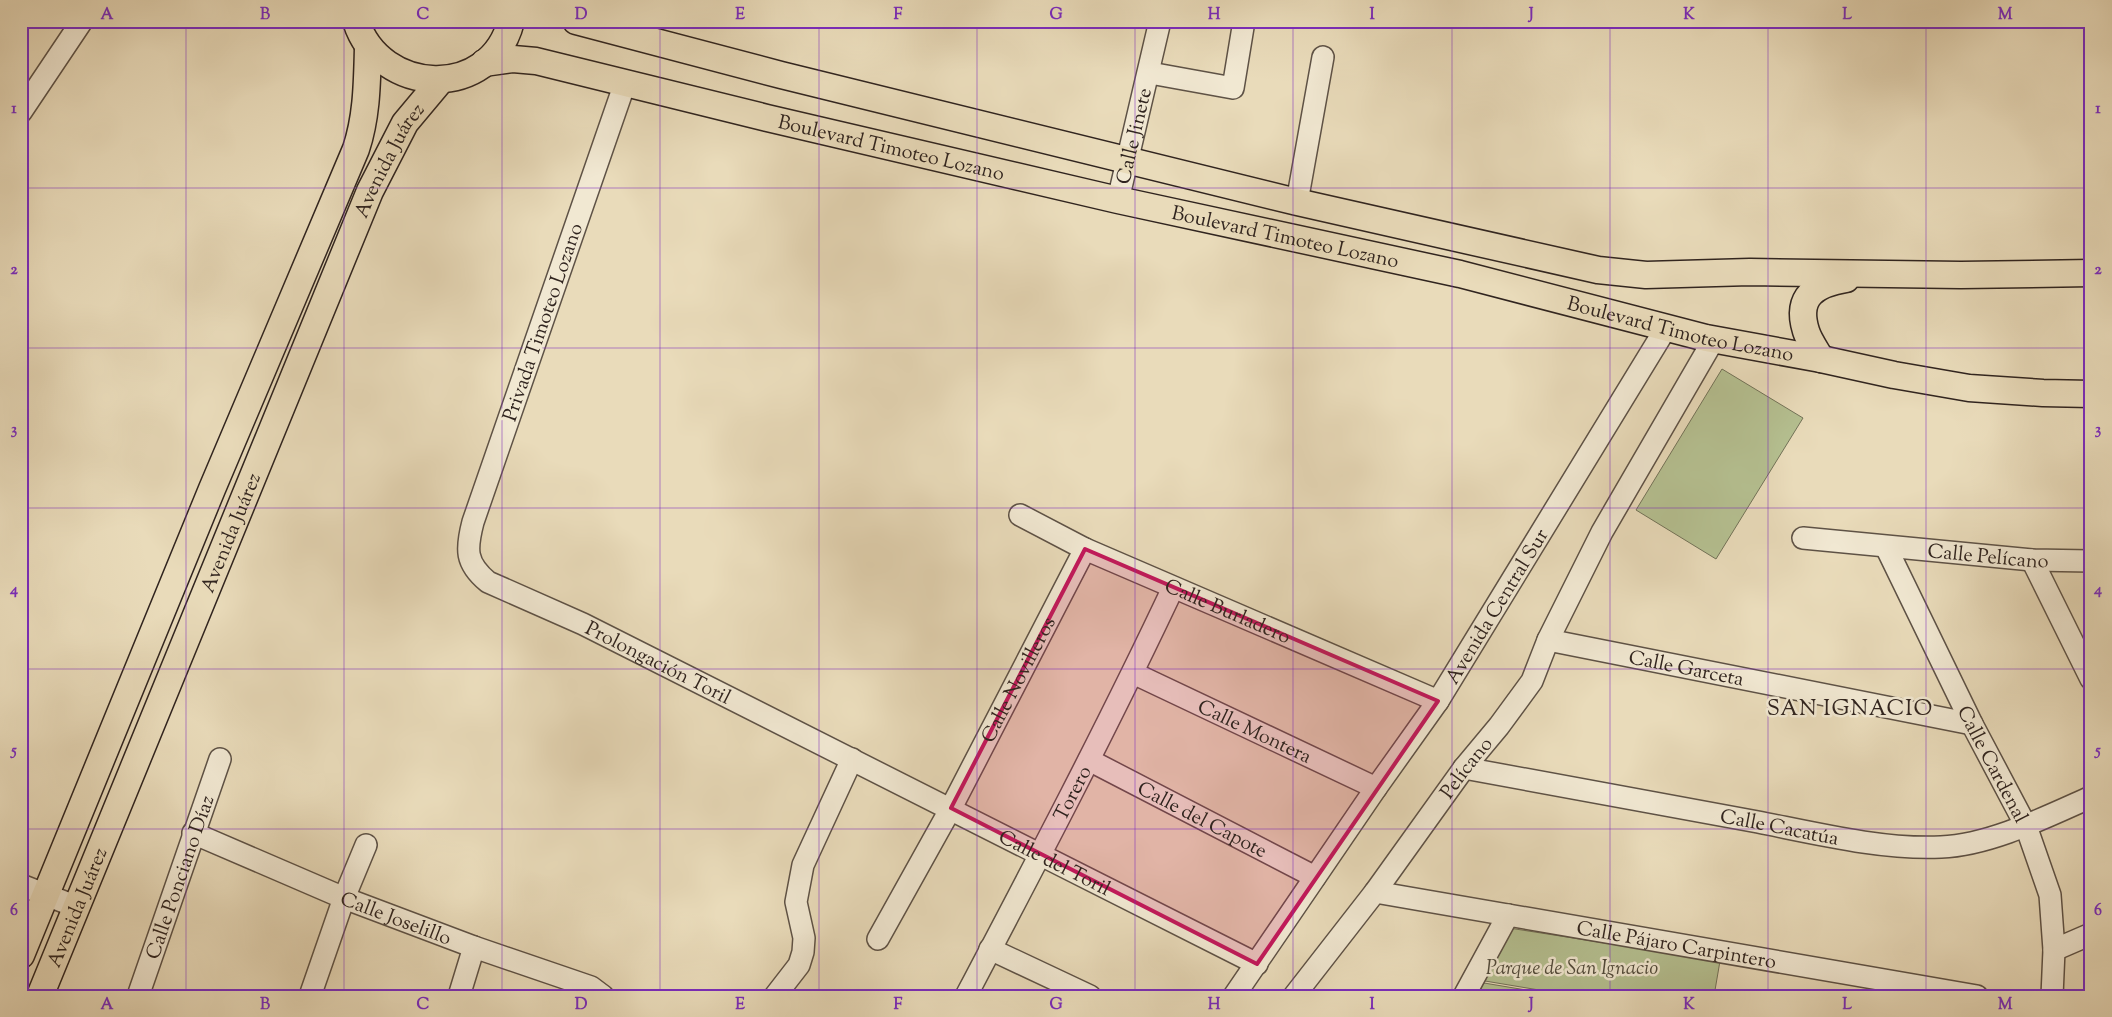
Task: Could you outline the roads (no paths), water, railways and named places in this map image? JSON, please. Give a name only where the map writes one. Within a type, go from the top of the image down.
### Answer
[{"type":"main road","points":[[355,22],[368,48],[384,64],[404,74],[422,79],[441,80],[471,71],[484,63],[499,48],[511,21]]},
{"type":"main road","name":"Boulevard Timoteo Lozano","points":[[576,21],[1297,202],[1598,270],[1646,275],[1750,272],[1877,274],[2091,273]]},
{"type":"main road","name":"Avenida Juárez","points":[[21,955],[212,489],[356,149],[365,113],[368,48]]},
{"type":"main road","name":"Boulevard Timoteo Lozano","points":[[484,63],[513,60],[536,61],[1118,200],[1460,274],[1693,335],[1969,388],[2091,394]]},
{"type":"main road","name":"Avenida Juárez","points":[[40,996],[370,191],[405,123],[441,80]]},
{"type":"main road","points":[[1022,177],[1031,136]]},
{"type":"main road","points":[[1821,359],[1806,333],[1802,313],[1807,296],[1819,286],[1832,281],[1877,274]]},
{"type":"street","points":[[21,112],[82,21]]},
{"type":"street","name":"Calle Jinete","points":[[1118,200],[1150,72],[1160,21]]},
{"type":"street","points":[[1150,72],[1233,88],[1244,21]]},
{"type":"street","points":[[1297,202],[1323,58]]},
{"type":"street","name":"Privada Timoteo Lozano","points":[[470,562],[469,537],[473,522],[625,83]]},
{"type":"street","name":"Pelícano","points":[[1294,996],[1375,892],[1464,768],[1499,726],[1532,681],[1548,640],[1602,532],[1693,335]]},
{"type":"street","name":"Avenida Central Sur","points":[[1234,996],[1376,788],[1693,335]]},
{"type":"street","name":"Calle Burladero","points":[[1020,515],[1085,549],[1438,701]]},
{"type":"street","name":"Calle Pelícano","points":[[1803,538],[2032,560],[2091,561]]},
{"type":"street","name":"Calle Cardenal","points":[[1886,547],[1972,724],[2026,826],[2050,895],[2054,950],[2052,996]]},
{"type":"street","name":"Calle Novilleros","points":[[878,939],[951,808],[1085,549]]},
{"type":"street","points":[[2032,560],[2091,679]]},
{"type":"street","name":"Prolongación Toril","points":[[470,562],[477,573],[488,582],[583,624],[852,759]]},
{"type":"street","name":"Torero","points":[[966,996],[1042,854],[1174,588]]},
{"type":"street","name":"Calle Garceta","points":[[1548,640],[1972,724]]},
{"type":"street","name":"Calle Montera","points":[[1133,673],[1376,788]]},
{"type":"street","name":"Calle Ponciano Díaz","points":[[138,996],[220,759]]},
{"type":"street","points":[[775,996],[799,964],[803,952],[804,938],[796,902],[803,865],[852,759]]},
{"type":"street","name":"Calle del Toril","points":[[852,759],[1257,964]]},
{"type":"street","name":"Calle del Capote","points":[[1089,760],[1315,877]]},
{"type":"street","name":"Calle Cacatúa","points":[[1464,768],[1836,837],[1907,847],[1942,848],[1965,844],[2026,826],[2091,797]]},
{"type":"street","name":"Calle Joselillo","points":[[193,833],[344,898],[474,948],[591,987],[608,995]]},
{"type":"street","points":[[310,996],[344,898],[366,846]]},
{"type":"street","points":[[21,885],[77,907]]},
{"type":"street","name":"Calle Pájaro Carpintero","points":[[1375,892],[1940,993],[1977,996]]},
{"type":"street","points":[[1464,996],[1508,915]]},
{"type":"street","points":[[2054,950],[2091,934]]},
{"type":"street","points":[[459,996],[474,948]]},
{"type":"street","points":[[990,950],[1090,996]]},
{"type":"district","name":"SAN IGNACIO","points":[[1850,707]]},
{"type":"park label","name":"Parque de San Ignacio","points":[[1572,967]]}]
